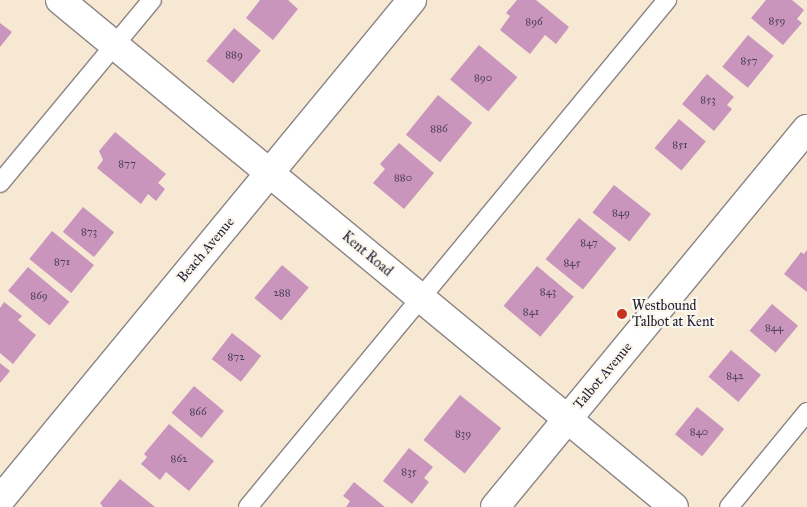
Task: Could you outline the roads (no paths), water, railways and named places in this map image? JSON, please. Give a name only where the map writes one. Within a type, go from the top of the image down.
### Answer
[{"type":"street","name":"Kent Road","points":[[60,0],[674,507]]},
{"type":"street","name":"Beach Avenue","points":[[0,500],[412,0]]},
{"type":"street","name":"Talbot Avenue","points":[[496,507],[807,129]]},
{"type":"lane","points":[[0,183],[152,0]]},
{"type":"lane","points":[[248,507],[666,0]]},
{"type":"lane","points":[[729,507],[807,412]]},
{"type":"place","name":"Westbound Talbot at Kent","points":[[622,314]]}]
